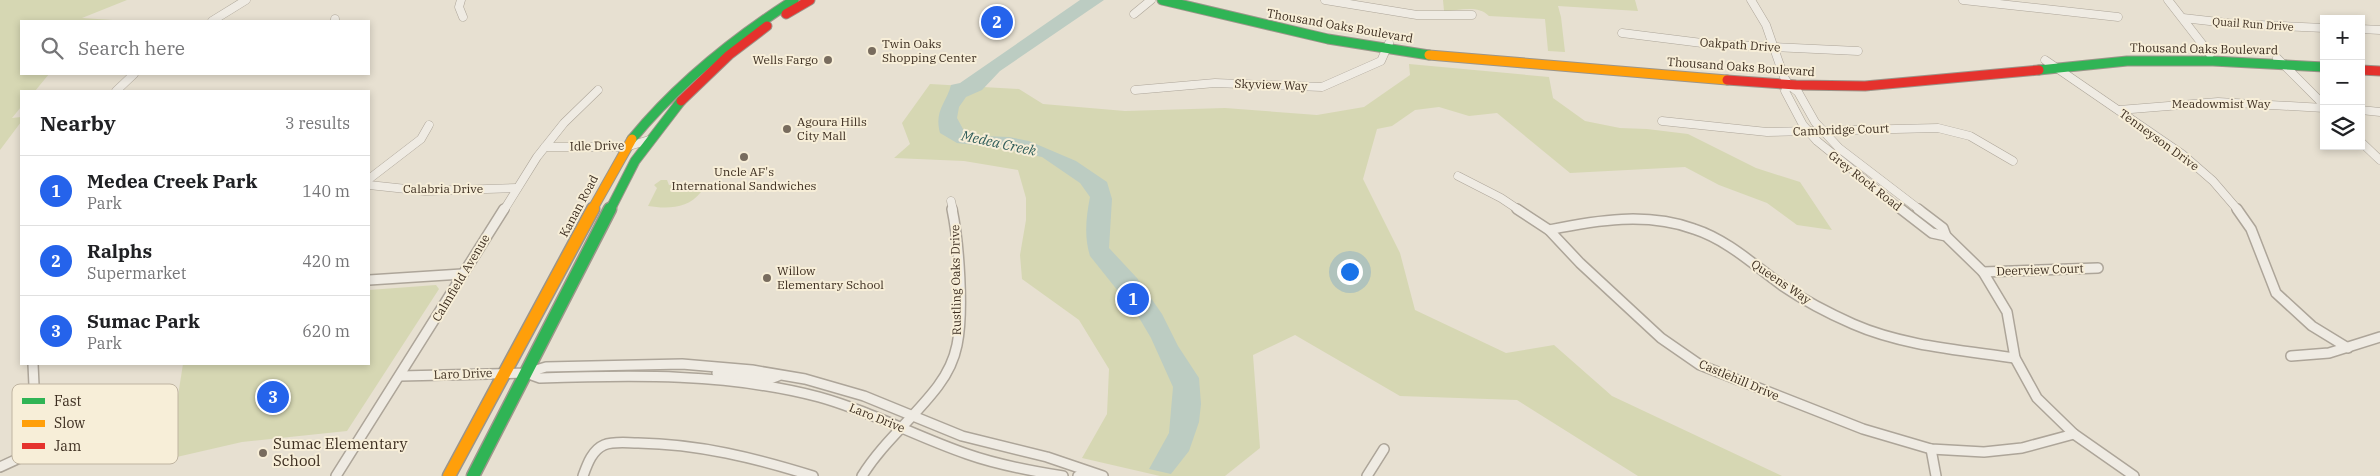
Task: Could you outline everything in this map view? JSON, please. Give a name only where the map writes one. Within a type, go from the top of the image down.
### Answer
[{"type":"main road","name":"Kanan Road","points":[[449,476],[626,147],[646,119],[688,76],[735,38],[794,0]]},
{"type":"main road","points":[[473,476],[635,161],[649,140],[683,96],[718,64],[757,33],[810,0]]},
{"type":"main road","name":"Thousand Oaks Boulevard","points":[[1166,0],[1302,35],[1494,61],[1786,81],[1907,84],[2056,67],[2157,60],[2320,60]]},
{"type":"main road","name":"Thousand Oaks Boulevard","points":[[1189,0],[1302,28],[1388,46]]},
{"type":"main road","name":"Thousand Oaks Boulevard","points":[[1786,81],[1896,76],[2110,54],[2210,54],[2320,66]]},
{"type":"main road","points":[[2365,63],[2380,64]]},
{"type":"main road","points":[[2365,70],[2380,71]]},
{"type":"street","points":[[214,20],[246,0]]},
{"type":"street","points":[[461,0],[459,7],[463,17]]},
{"type":"street","points":[[1134,14],[1152,0]]},
{"type":"street","points":[[1325,0],[1395,11],[1457,17],[1472,15]]},
{"type":"street","name":"Grey Rock Road","points":[[1751,0],[1766,25],[1772,47],[1786,81],[1798,92],[1815,122],[1863,168],[1944,228],[1946,236]]},
{"type":"street","points":[[1963,0],[2118,17]]},
{"type":"street","points":[[2053,0],[2059,10]]},
{"type":"street","points":[[2168,0],[2210,54]]},
{"type":"street","name":"Quail Run Drive","points":[[2182,18],[2236,24],[2320,28]]},
{"type":"street","points":[[2365,30],[2380,30]]},
{"type":"street","name":"Oakpath Drive","points":[[1622,33],[1670,39],[1772,47],[1858,51]]},
{"type":"street","name":"Skyview Way","points":[[1134,90],[1215,83],[1326,86],[1381,62],[1388,46]]},
{"type":"street","name":"Tenneyson Drive","points":[[2045,60],[2182,154],[2213,181],[2235,206],[2251,229],[2276,293],[2312,326],[2348,348]]},
{"type":"street","points":[[2280,61],[2323,105]]},
{"type":"street","points":[[117,90],[133,75]]},
{"type":"street","name":"Grey Rock Road","points":[[1786,81],[1785,91],[1809,132],[1838,160],[1909,215],[1932,232],[1946,236],[1983,272],[2007,312],[2015,358],[2037,398],[2074,434],[2134,476]]},
{"type":"street","name":"Calmfield Avenue","points":[[336,476],[517,188],[564,123],[598,90]]},
{"type":"street","name":"Meadowmist Way","points":[[2119,110],[2218,102],[2320,106]]},
{"type":"street","points":[[2365,110],[2380,112]]},
{"type":"street","name":"Cambridge Court","points":[[1662,120],[1751,131],[1809,132],[1938,128],[1970,136],[2013,162]]},
{"type":"street","points":[[370,178],[421,139],[429,125]]},
{"type":"street","name":"Idle Drive","points":[[545,147],[626,147],[649,140]]},
{"type":"street","points":[[2365,146],[2380,160]]},
{"type":"street","name":"Castlehill Drive","points":[[1458,176],[1501,198],[1549,230],[1580,263],[1661,338],[1700,365],[1863,430],[1931,449],[1984,452],[2022,448],[2074,434]]},
{"type":"street","name":"Calabria Drive","points":[[370,185],[425,191],[517,188]]},
{"type":"street","name":"Rustling Oaks Drive","points":[[862,476],[872,457],[934,392],[948,371],[955,352],[959,334],[957,228],[951,200]]},
{"type":"street","name":"Queens Way","points":[[1549,230],[1612,220],[1644,218],[1680,224],[1714,237],[1822,310],[1873,332],[1933,346],[2015,358]]},
{"type":"street","name":"Deerview Court","points":[[1983,272],[2098,268]]},
{"type":"street","points":[[370,280],[462,274]]},
{"type":"street","points":[[2292,356],[2317,354],[2348,348],[2380,337]]},
{"type":"street","name":"Laro Drive","points":[[400,376],[526,373],[546,367],[675,363],[781,375],[814,381],[912,414],[962,436],[1047,457],[1067,473]]},
{"type":"street","points":[[32,365],[33,384]]},
{"type":"street","name":"Laro Drive","points":[[687,376],[708,372],[770,379],[781,375]]},
{"type":"street","name":"Laro Drive","points":[[526,373],[540,378],[687,376],[751,383],[846,405],[962,452],[995,462],[1067,473],[1101,475]]},
{"type":"street","points":[[583,476],[587,464],[595,452],[604,445],[646,443],[721,449],[758,458],[813,476]]},
{"type":"street","points":[[1367,476],[1384,449]]},
{"type":"street","points":[[1931,449],[1936,476]]},
{"type":"street","points":[[0,467],[12,461]]},
{"type":"street","name":"Laro Drive","points":[[1078,476],[1101,475]]},
{"type":"green space","points":[[0,0],[127,0],[82,18],[113,20],[20,20],[20,75],[48,75],[36,90],[20,90],[20,108],[12,118],[20,117],[20,123],[0,150]]},
{"type":"green space","points":[[1443,0],[1635,0],[1638,11],[1558,6],[1565,52],[1548,51],[1545,19],[1489,16],[1484,12],[1473,9],[1444,11]]},
{"type":"green space","points":[[1409,64],[1549,77],[1553,98],[1585,121],[1620,128],[1688,134],[1756,168],[1800,182],[1832,230],[1797,225],[1767,203],[1719,185],[1685,167],[1570,173],[1497,113],[1469,116],[1439,107],[1415,110],[1392,126],[1377,129],[1363,179],[1400,253],[1415,310],[1506,353],[1554,345],[1612,396],[1782,476],[1638,476],[1517,400],[1400,396],[1295,335],[1253,355],[1260,448],[1225,476],[1160,476],[1082,458],[1107,414],[1109,369],[1079,320],[1022,279],[1020,255],[1026,220],[1026,198],[1018,170],[964,161],[894,158],[910,144],[902,123],[930,84],[1019,89],[1043,104],[1125,111],[1225,108],[1317,115],[1364,107],[1410,75]]},
{"type":"green space","points":[[661,180],[667,180],[669,185],[701,183],[701,192],[696,198],[684,205],[670,207],[648,206],[657,188],[654,185]]},
{"type":"green space","points":[[436,285],[439,289],[347,431],[242,442],[178,457],[178,396],[183,365],[370,365],[370,290]]},
{"type":"water","name":"Medea Creek","points":[[1080,0],[1104,0],[1000,71],[982,90],[966,97],[959,107],[957,118],[963,129],[982,136],[1009,137],[1029,141],[1076,161],[1107,182],[1112,199],[1109,248],[1137,278],[1162,314],[1178,346],[1199,378],[1201,404],[1199,422],[1189,451],[1171,474],[1149,469],[1169,433],[1173,387],[1151,338],[1138,316],[1090,256],[1086,227],[1090,197],[1080,183],[1042,157],[993,147],[957,143],[940,133],[938,118],[951,85],[960,83]]},
{"type":"traffic: fast","points":[[632,139],[668,98],[707,62],[749,30],[794,0]]},
{"type":"traffic: fast","points":[[1162,0],[1328,39],[1429,55]]},
{"type":"traffic: fast","points":[[2039,70],[2127,61],[2213,61],[2320,67]]},
{"type":"traffic: fast","points":[[473,476],[635,161],[681,101]]},
{"type":"traffic: slow","points":[[1429,55],[1727,80]]},
{"type":"traffic: slow","points":[[449,476],[632,139]]},
{"type":"traffic: jam","points":[[786,14],[810,0]]},
{"type":"traffic: jam","points":[[681,101],[729,55],[767,26]]},
{"type":"traffic: jam","points":[[1727,80],[1796,85],[1865,86],[1930,82],[2039,70]]},
{"type":"traffic: jam","points":[[2365,70],[2380,71]]},
{"type":"place","name":"Ralphs","points":[[997,22]]},
{"type":"place","name":"Twin Oaks Shopping Center","points":[[872,51]]},
{"type":"place","name":"Wells Fargo","points":[[828,60]]},
{"type":"place","name":"Agoura Hills City Mall","points":[[787,129]]},
{"type":"place","name":"Uncle AF's International Sandwiches","points":[[744,157]]},
{"type":"place","name":"Willow Elementary School","points":[[767,278]]},
{"type":"place","name":"Medea Creek Park","points":[[1133,299]]},
{"type":"place","name":"Sumac Park","points":[[273,397]]},
{"type":"place","name":"Sumac Elementary School","points":[[263,453]]}]
